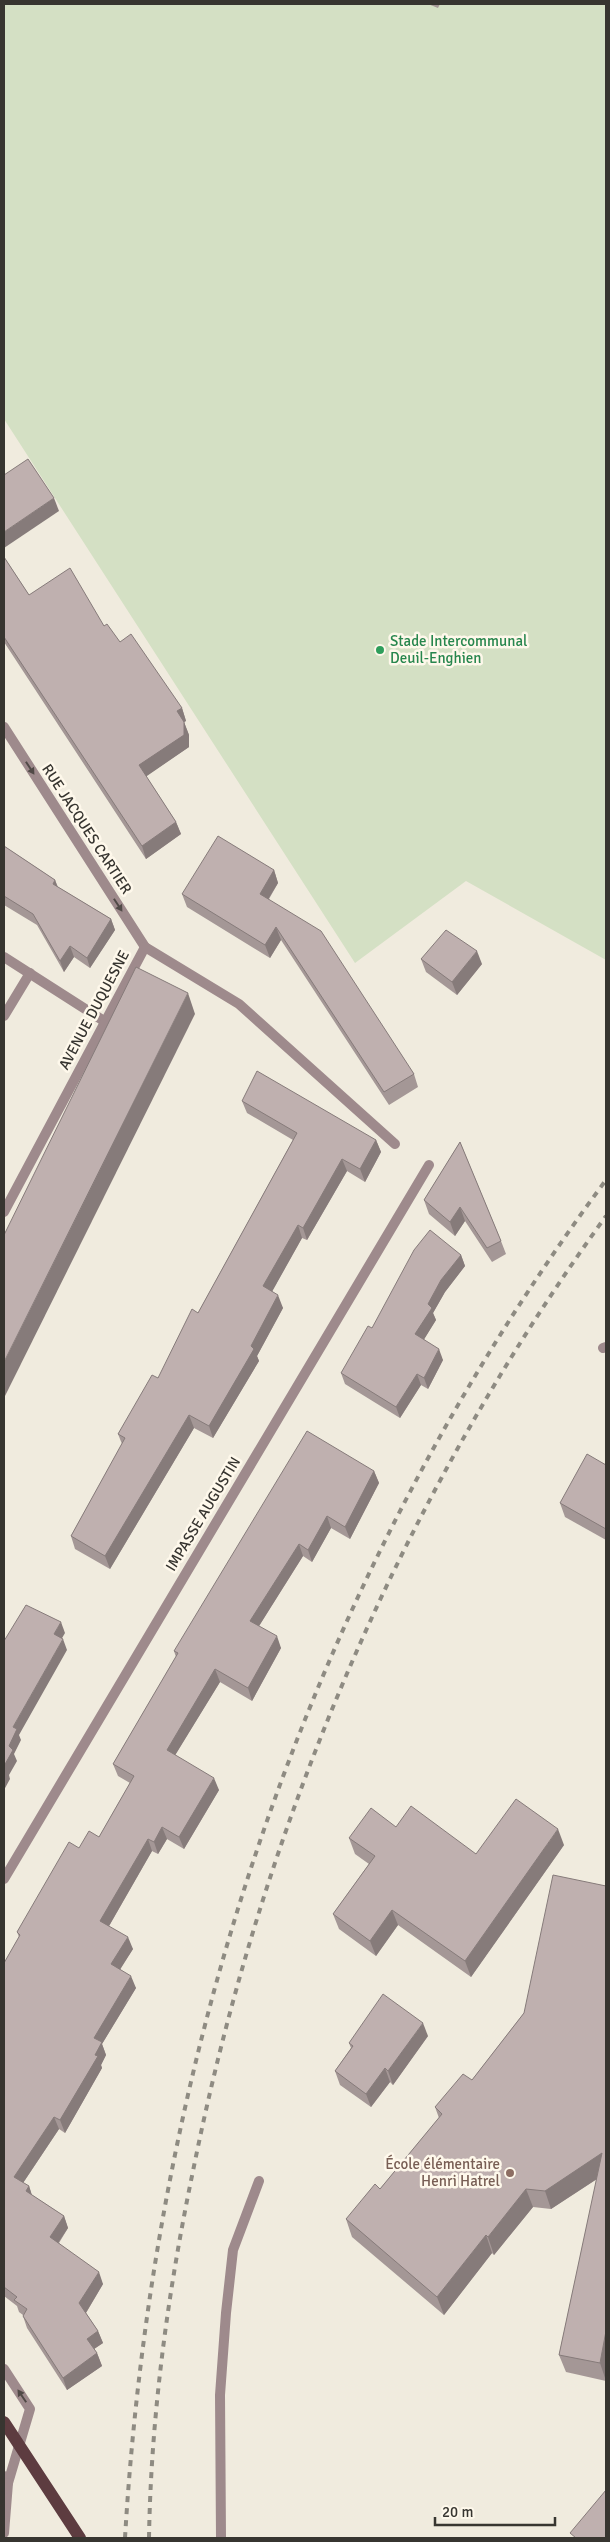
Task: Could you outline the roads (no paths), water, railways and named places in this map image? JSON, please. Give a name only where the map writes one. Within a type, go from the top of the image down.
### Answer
[{"type":"main road","points":[[4,2422],[80,2538]]},
{"type":"street","name":"RUE JACQUES CARTIER","points":[[4,727],[145,947]]},
{"type":"street","name":"AVENUE DUQUESNE","points":[[4,1212],[145,947],[239,1004],[395,1144]]},
{"type":"street","points":[[4,957],[104,1021]]},
{"type":"street","points":[[4,1016],[30,973]]},
{"type":"street","name":"IMPASSE AUGUSTIN","points":[[4,1879],[429,1165]]},
{"type":"street","points":[[221,2538],[220,2395],[226,2312],[233,2250],[259,2181]]},
{"type":"street","points":[[4,2369],[30,2409],[6,2480],[4,2534]]},
{"type":"railway","points":[[125,2538],[142,2355],[171,2174],[212,1997],[266,1823],[332,1654],[411,1490],[502,1332],[606,1180]]},
{"type":"railway","points":[[149,2538],[153,2446],[162,2353],[193,2171],[222,2043],[258,1917],[300,1793],[348,1671],[403,1552],[464,1437],[532,1324],[606,1216]]},
{"type":"place","name":"Stade Intercommunal Deuil-Enghien","points":[[380,650]]},
{"type":"place","name":"École élémentaire Henri Hatrel","points":[[510,2173]]}]
